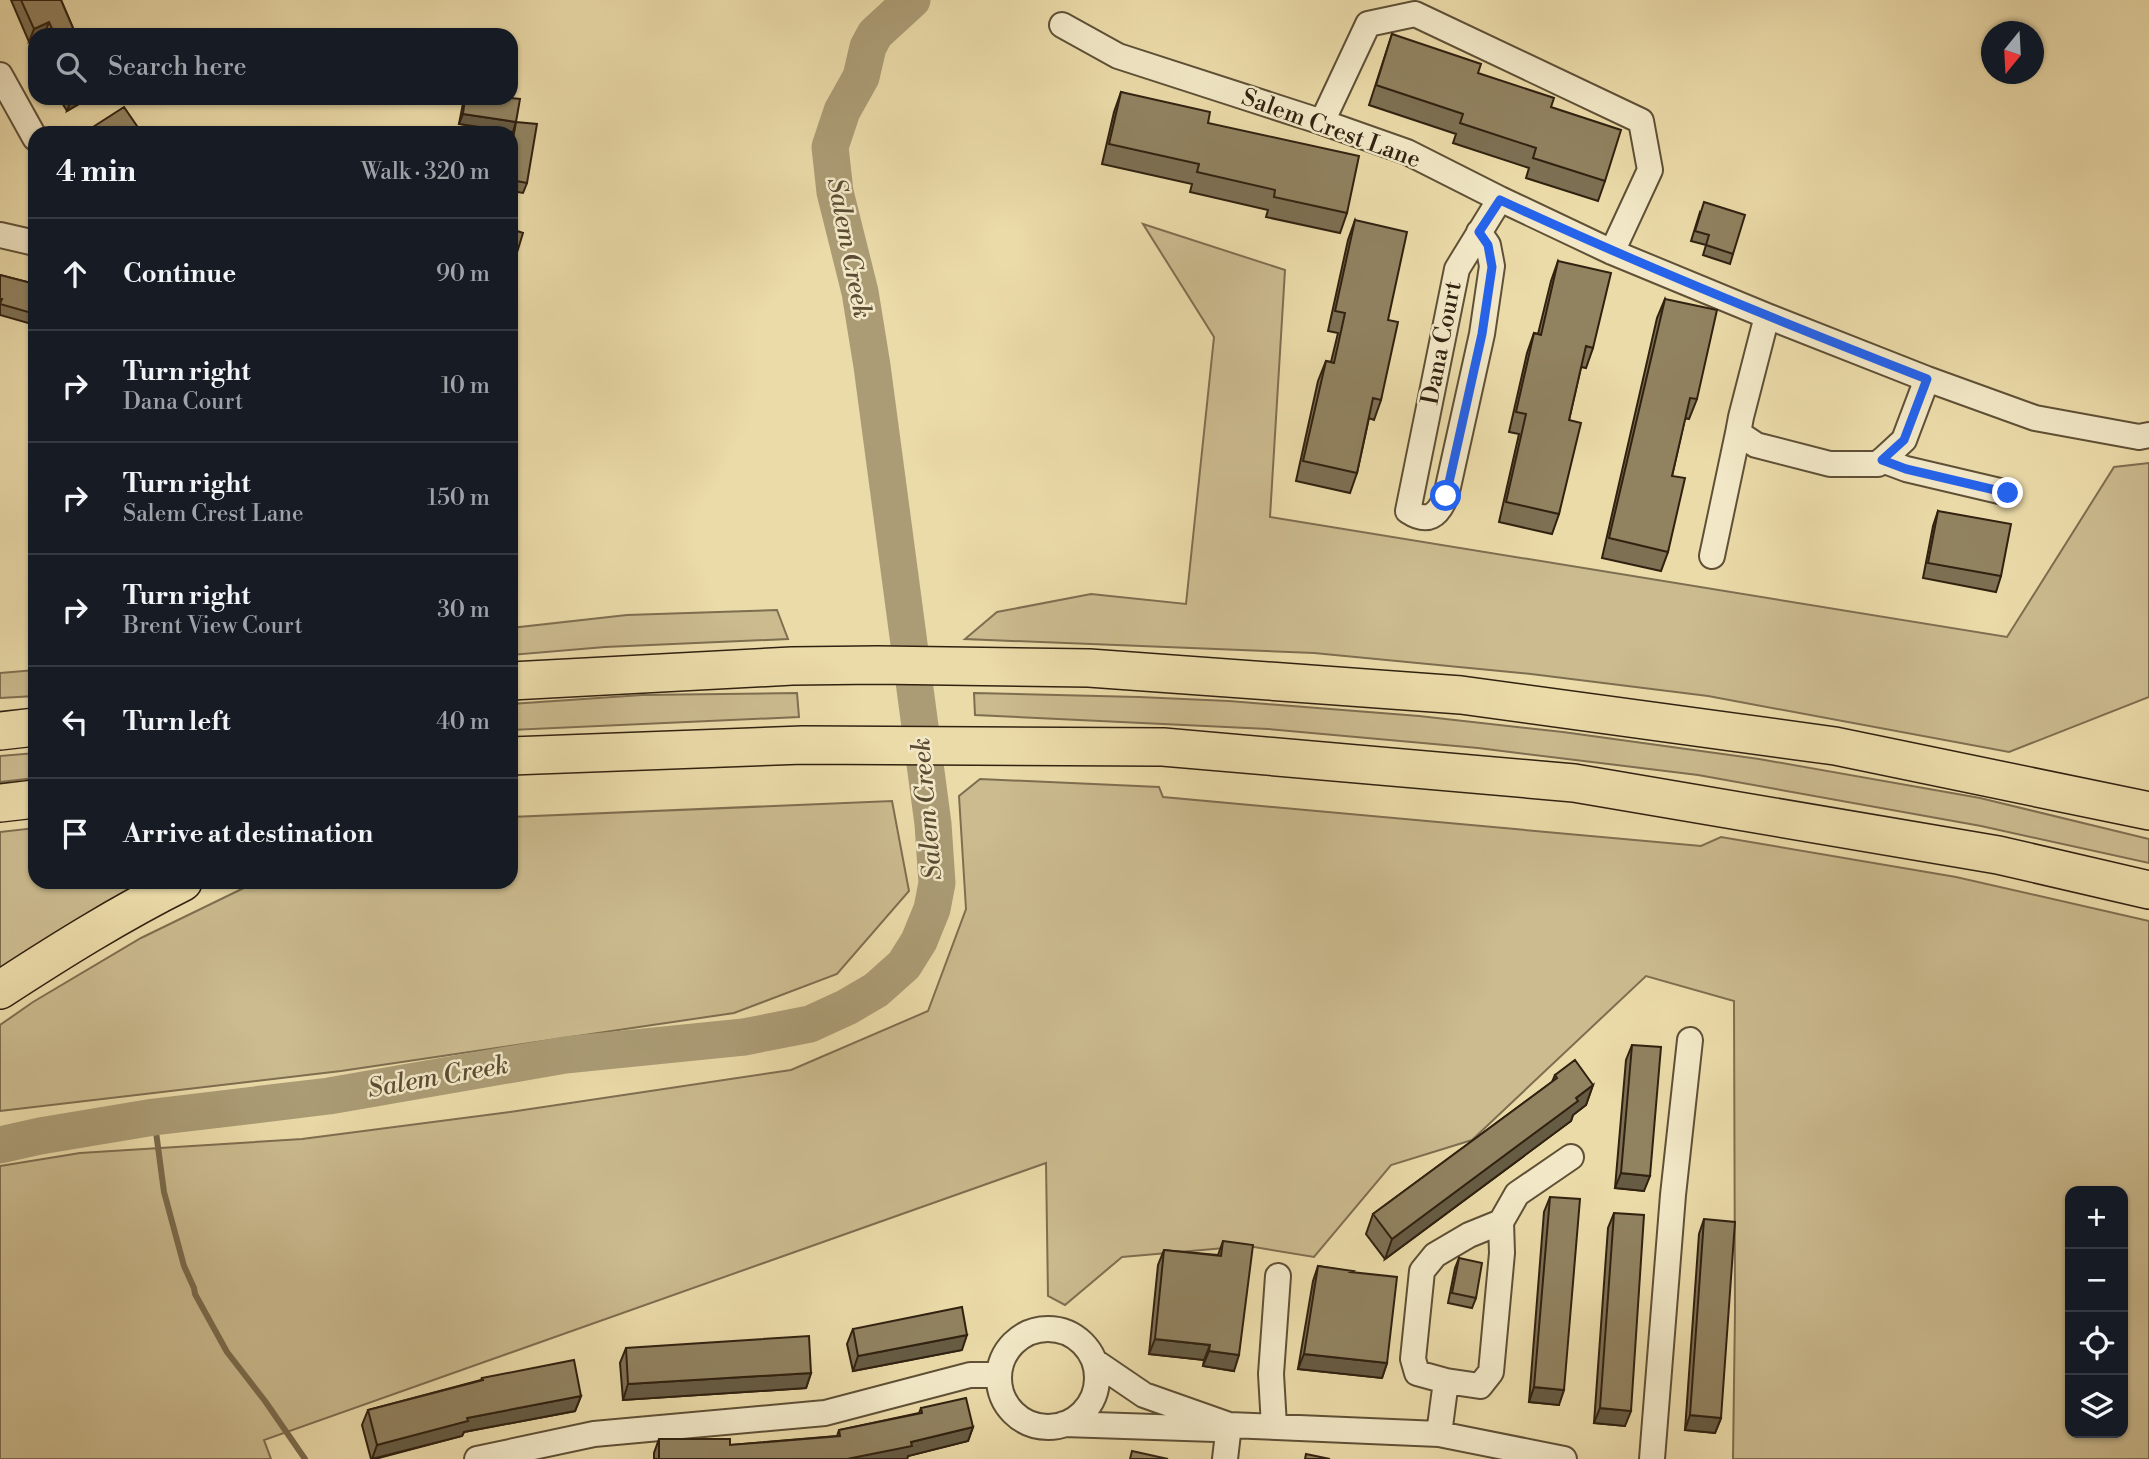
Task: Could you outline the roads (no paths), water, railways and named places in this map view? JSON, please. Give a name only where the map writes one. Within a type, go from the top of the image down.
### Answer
[{"type":"highway","points":[[518,681],[792,666],[970,666],[1089,668],[1461,695],[1835,746],[2149,811]]},
{"type":"highway","points":[[0,731],[28,728]]},
{"type":"highway","points":[[518,779],[740,765],[803,745]]},
{"type":"highway","points":[[518,756],[803,745],[1163,747],[1574,783],[1998,855],[2149,890]]},
{"type":"highway","points":[[0,803],[28,800]]},
{"type":"highway","points":[[0,990],[66,947],[169,889]]},
{"type":"street","points":[[1322,122],[1368,24],[1415,14],[1641,121],[1650,170],[1612,252]]},
{"type":"street","name":"Salem Crest Lane","points":[[1062,25],[1118,56],[1407,152],[1500,200],[1612,252],[1927,379],[2035,418],[2139,437],[2149,435]]},
{"type":"street","points":[[0,75],[28,126]]},
{"type":"street","name":"Dana Court","points":[[1479,232],[1488,245],[1492,267],[1482,334],[1446,496],[1441,510],[1431,517],[1417,517],[1408,511],[1457,269],[1479,232],[1500,200]]},
{"type":"street","points":[[0,235],[28,241]]},
{"type":"street","points":[[1712,556],[1741,417],[1767,316]]},
{"type":"street","points":[[1738,433],[1756,445],[1830,464],[1878,464],[1904,440],[1927,379]]},
{"type":"street","points":[[1882,460],[1906,469],[2008,493]]},
{"type":"street","points":[[1652,1459],[1673,1195],[1690,1040]]},
{"type":"street","points":[[1501,1222],[1469,1235],[1435,1255],[1422,1271],[1413,1359],[1417,1373],[1480,1386],[1491,1372],[1502,1252],[1501,1222],[1517,1194],[1571,1157]]},
{"type":"street","points":[[1274,1426],[1271,1374],[1278,1276]]},
{"type":"street","points":[[1064,1424],[1078,1416],[1095,1392],[1097,1376],[1094,1361],[1086,1347],[1073,1336],[1057,1330],[1040,1329],[1024,1335],[1011,1345],[1002,1359],[1000,1391],[1007,1406],[1018,1417],[1032,1424],[1049,1427],[1064,1424],[1214,1429],[1229,1424]]},
{"type":"street","points":[[1094,1361],[1144,1395],[1229,1424],[1439,1434],[1466,1449],[1563,1459]]},
{"type":"street","points":[[477,1459],[594,1434],[825,1413],[970,1375],[999,1375]]},
{"type":"street","points":[[1439,1434],[1446,1381]]},
{"type":"street","points":[[1225,1459],[1229,1424]]},
{"type":"waterway","name":"Salem Creek","points":[[0,1145],[154,1117],[329,1096],[565,1055],[744,1037],[810,1024],[876,990],[904,965],[919,941],[932,909],[937,883],[933,824],[872,366],[860,292],[835,192],[830,147],[842,111],[861,77],[868,47],[875,34],[912,0]]},
{"type":"waterway","points":[[154,1117],[164,1192],[184,1266],[195,1294],[227,1352],[305,1459]]}]
